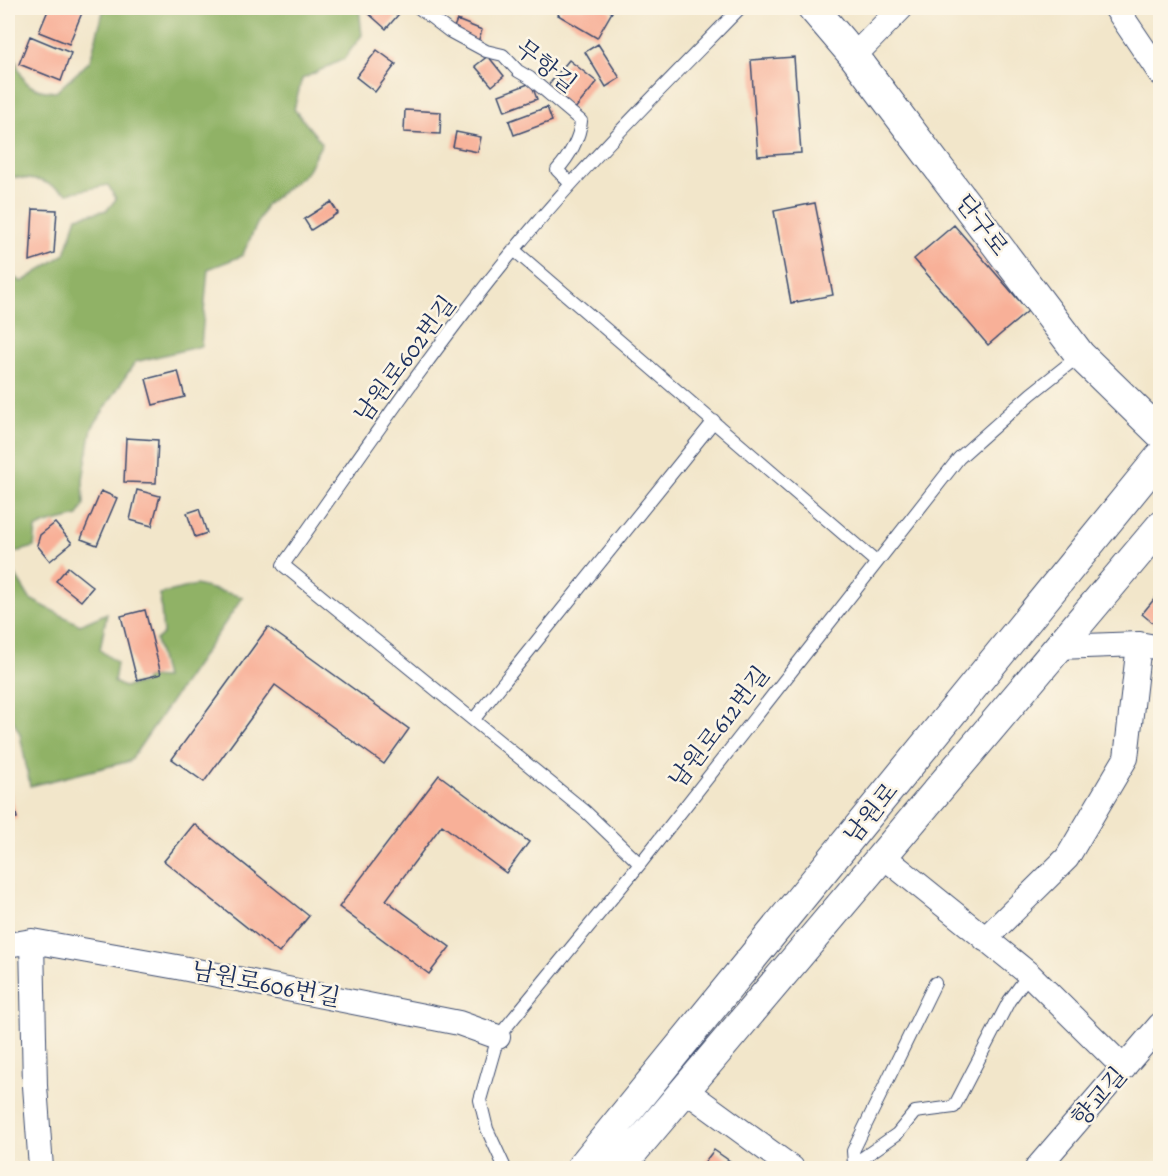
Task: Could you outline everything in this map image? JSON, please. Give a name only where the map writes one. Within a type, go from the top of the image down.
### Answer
[{"type":"street","name":"단구로","points":[[813,8],[854,56],[1080,355],[1161,433]]},
{"type":"street","points":[[854,56],[901,8]]},
{"type":"street","points":[[1119,9],[1161,73]]},
{"type":"street","name":"남원로","points":[[581,1168],[1161,457]]},
{"type":"street","name":"남원로","points":[[619,1168],[1161,527]]},
{"type":"street","points":[[985,939],[1067,858],[1126,758],[1150,646],[1059,647]]},
{"type":"street","points":[[883,856],[1029,974],[1124,1068]]},
{"type":"street","points":[[32,941],[35,1086],[41,1168]]},
{"type":"street","name":"남원로606번길","points":[[8,945],[32,941],[459,1023],[498,1037]]},
{"type":"street","name":"향교길","points":[[1041,1167],[1161,1025]]},
{"type":"street","points":[[686,1090],[792,1168]]},
{"type":"lane","name":"무항길","points":[[418,8],[449,31],[486,51],[503,55],[518,71],[530,78],[581,121],[580,133],[561,166]]},
{"type":"lane","name":"남원로602번길","points":[[640,864],[586,812],[284,565],[406,389],[514,250],[572,183],[740,8]]},
{"type":"lane","points":[[572,183],[558,170],[575,150],[590,164]]},
{"type":"lane","points":[[514,250],[876,561]]},
{"type":"lane","name":"남원로612번길","points":[[505,1168],[487,1129],[480,1101],[498,1037],[640,864],[959,458],[1031,394],[1080,355]]},
{"type":"lane","points":[[474,719],[714,421]]},
{"type":"lane","points":[[851,1166],[897,1134],[915,1112],[954,1107],[1009,1001],[1029,974]]},
{"type":"lane","points":[[851,1166],[853,1151],[935,983]]},
{"type":"green space","points":[[104,8],[359,8],[362,35],[344,59],[302,79],[294,109],[322,143],[306,173],[266,205],[242,256],[208,269],[201,346],[135,362],[92,428],[83,479],[84,505],[78,516],[39,527],[36,529],[34,547],[10,554],[8,550],[8,274],[22,282],[65,254],[77,217],[107,210],[116,199],[108,185],[68,193],[42,181],[8,176],[8,48],[13,52],[26,82],[38,89],[56,92],[90,61]]},
{"type":"green space","points":[[8,563],[30,599],[80,625],[107,613],[100,650],[117,663],[114,682],[124,687],[143,683],[147,677],[165,678],[156,640],[163,634],[160,594],[196,585],[243,597],[130,761],[30,786],[20,734],[8,710]]},
{"type":"building","points":[[49,8],[84,8],[69,44],[39,32]]},
{"type":"building","points":[[373,8],[404,8],[386,29],[368,13]]},
{"type":"building","points":[[562,8],[605,8],[612,12],[597,38],[558,15]]},
{"type":"building","points":[[457,20],[482,30],[478,42],[452,32]]},
{"type":"building","points":[[30,36],[71,53],[61,81],[19,64]]},
{"type":"building","points":[[598,44],[620,78],[606,87],[585,52]]},
{"type":"building","points":[[377,50],[396,64],[375,92],[356,77]]},
{"type":"building","points":[[488,56],[504,76],[492,86],[475,66]]},
{"type":"building","points":[[794,57],[801,153],[758,156],[751,60]]},
{"type":"building","points":[[569,60],[597,82],[574,110],[547,87]]},
{"type":"building","points":[[531,83],[537,99],[505,111],[499,95]]},
{"type":"building","points":[[547,107],[552,121],[514,135],[509,121]]},
{"type":"building","points":[[405,110],[441,112],[440,134],[404,132]]},
{"type":"building","points":[[456,132],[481,137],[478,152],[453,147]]},
{"type":"building","points":[[331,202],[338,213],[311,230],[304,219]]},
{"type":"building","points":[[815,203],[833,295],[791,303],[774,211]]},
{"type":"building","points":[[33,209],[57,210],[54,253],[30,261]]},
{"type":"building","points":[[954,225],[1028,311],[988,345],[914,259]]},
{"type":"building","points":[[178,371],[185,397],[153,405],[146,379]]},
{"type":"building","points":[[126,438],[158,440],[156,483],[124,482]]},
{"type":"building","points":[[137,490],[160,496],[152,526],[130,520]]},
{"type":"building","points":[[101,491],[117,498],[97,545],[81,539]]},
{"type":"building","points":[[199,509],[207,533],[195,537],[187,513]]},
{"type":"building","points":[[55,523],[72,543],[50,561],[37,545],[40,535]]},
{"type":"building","points":[[68,567],[93,587],[81,601],[56,581]]},
{"type":"building","points":[[1160,592],[1160,629],[1142,614]]},
{"type":"building","points":[[145,610],[161,674],[137,680],[121,616]]},
{"type":"building","points":[[268,627],[409,729],[384,764],[275,685],[204,782],[172,759]]},
{"type":"building","points":[[439,775],[529,842],[506,873],[442,825],[386,900],[450,947],[429,974],[339,907]]},
{"type":"building","points":[[8,781],[17,818],[8,820]]},
{"type":"building","points":[[194,824],[309,916],[279,953],[164,861]]},
{"type":"building","points":[[714,1150],[740,1168],[700,1168]]}]
